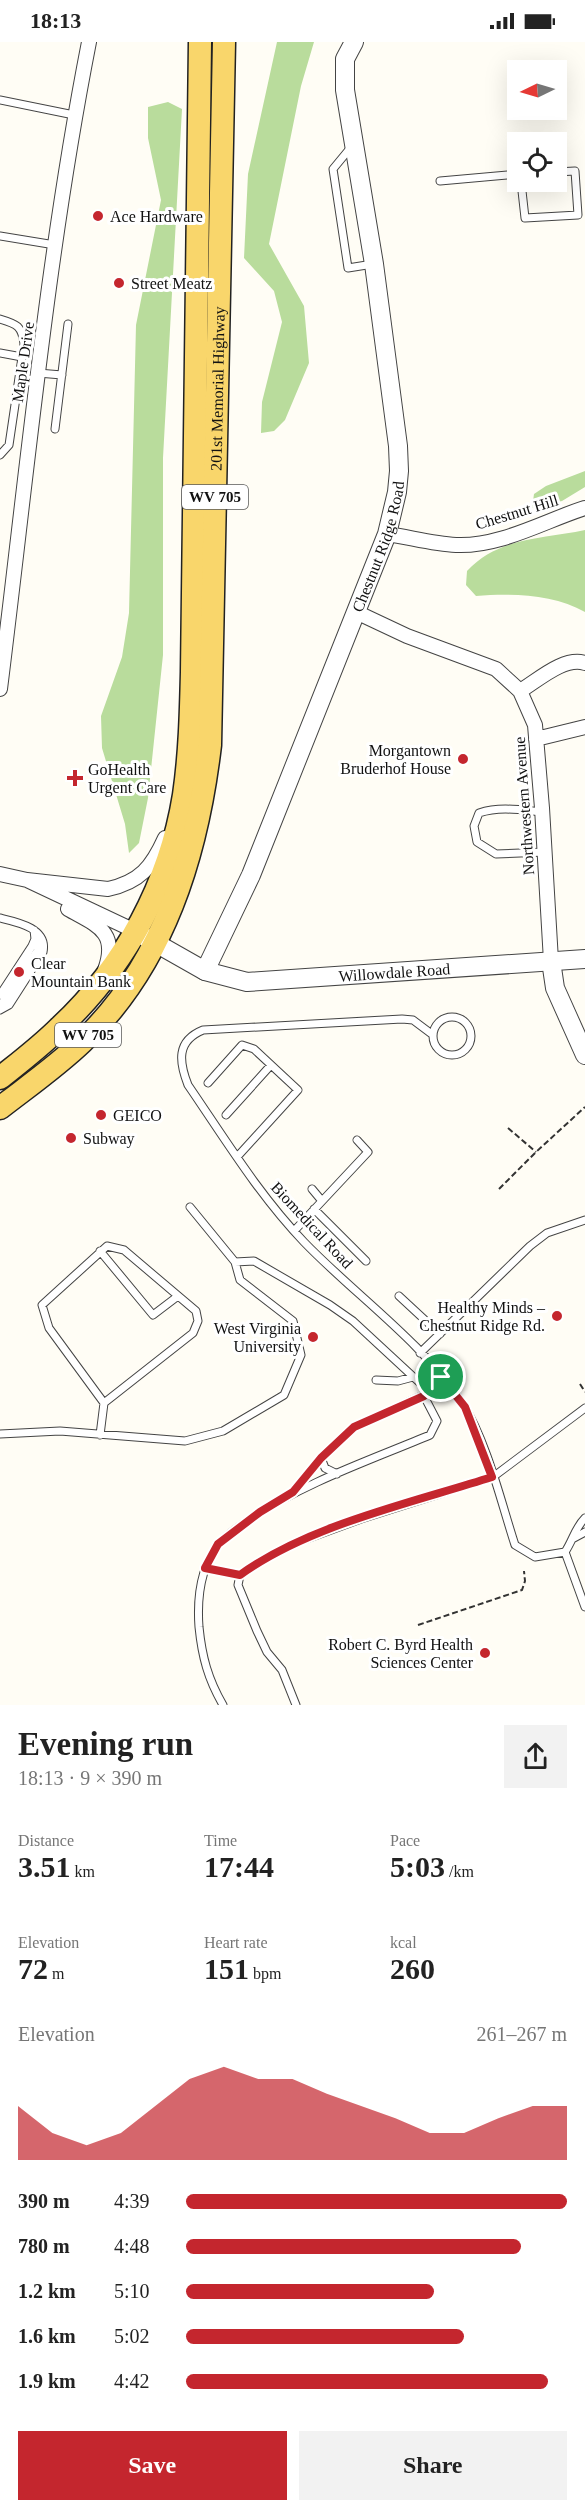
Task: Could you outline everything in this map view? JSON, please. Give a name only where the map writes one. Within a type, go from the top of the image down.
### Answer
[{"type":"main road","name":"201st Memorial Highway","points":[[135,931],[149,909],[163,876],[184,797],[189,752],[200,42]]},
{"type":"main road","name":"201st Memorial Highway","points":[[156,943],[188,865],[199,822],[210,745],[224,42]]},
{"type":"main road","name":"WV 705","points":[[0,1078],[60,1027],[101,980],[135,931]]},
{"type":"main road","name":"WV 705","points":[[0,1108],[82,1043],[117,1004],[156,943]]},
{"type":"street","name":"Maple Drive","points":[[0,689],[38,373],[74,115],[89,42]]},
{"type":"street","name":"Chestnut Ridge Road","points":[[205,971],[251,875],[387,534],[399,471],[374,264],[344,75],[345,59],[354,42]]},
{"type":"street","name":"Chestnut Hill","points":[[387,534],[457,545],[488,541],[528,530],[585,508]]},
{"type":"street","name":"Northwestern Avenue","points":[[356,612],[407,636],[495,669],[520,692],[535,725],[543,812],[551,962]]},
{"type":"street","points":[[520,692],[563,665],[579,661],[585,663]]},
{"type":"street","points":[[536,739],[585,728]]},
{"type":"street","points":[[0,874],[27,880],[108,889],[132,882],[145,872],[158,855],[184,797]]},
{"type":"street","points":[[27,880],[135,931],[205,971]]},
{"type":"street","points":[[27,880],[51,899],[94,923],[105,932],[109,952],[101,980]]},
{"type":"street","name":"Willowdale Road","points":[[205,971],[248,982],[585,959]]},
{"type":"street","points":[[551,962],[555,988],[585,1055]]},
{"type":"lane","points":[[0,100],[74,115]]},
{"type":"lane","points":[[354,144],[333,169],[348,268],[374,264]]},
{"type":"lane","points":[[522,192],[525,218],[578,215],[574,171],[567,171]]},
{"type":"lane","points":[[440,181],[507,175]]},
{"type":"lane","points":[[0,236],[56,245]]},
{"type":"lane","points":[[0,320],[17,324],[23,330],[22,357],[9,445],[0,455]]},
{"type":"lane","points":[[55,429],[68,324]]},
{"type":"lane","points":[[0,353],[22,357]]},
{"type":"lane","points":[[38,373],[62,375]]},
{"type":"lane","points":[[543,812],[510,808],[485,811],[479,813],[474,826],[477,842],[496,854],[545,852]]},
{"type":"lane","points":[[0,918],[36,932]]},
{"type":"lane","points":[[0,995],[32,946],[36,932]]},
{"type":"lane","points":[[0,1008],[38,950],[36,932]]},
{"type":"lane","points":[[449,1017],[455,1017],[466,1023],[472,1034],[465,1052],[459,1055],[446,1055],[436,1047],[433,1035],[438,1023],[449,1017]]},
{"type":"lane","name":"Biomedical Road","points":[[433,1035],[413,1020],[402,1019],[220,1027],[192,1034],[184,1044],[182,1071],[188,1085],[237,1157],[294,1231],[420,1353],[465,1407],[515,1545],[536,1557],[565,1552]]},
{"type":"lane","points":[[208,1083],[242,1045],[254,1049],[298,1090],[237,1157]]},
{"type":"lane","points":[[226,1115],[271,1065]]},
{"type":"lane","points":[[294,1231],[368,1152],[357,1140]]},
{"type":"lane","points":[[312,1189],[322,1201]]},
{"type":"lane","points":[[0,1434],[60,1431],[185,1441],[223,1431],[284,1395],[301,1355],[292,1321],[240,1280],[235,1262],[190,1207]]},
{"type":"lane","points":[[314,1209],[366,1261]]},
{"type":"lane","points":[[420,1353],[530,1246],[547,1233],[585,1220]]},
{"type":"lane","points":[[100,1435],[104,1403],[49,1328],[42,1305],[107,1246],[124,1250],[196,1311],[198,1321],[193,1333],[104,1403]]},
{"type":"lane","points":[[100,1251],[153,1315],[178,1296]]},
{"type":"lane","points":[[235,1262],[254,1261],[330,1305],[353,1322],[413,1377],[428,1387]]},
{"type":"lane","points":[[399,1296],[440,1334]]},
{"type":"lane","points":[[376,1380],[398,1381],[413,1377]]},
{"type":"lane","points":[[293,1492],[321,1458],[354,1427],[424,1396],[428,1387],[441,1377]]},
{"type":"lane","points":[[223,1705],[211,1685],[202,1657],[198,1612],[205,1568],[218,1544],[293,1492],[430,1435],[437,1422],[424,1396]]},
{"type":"lane","points":[[296,1705],[282,1670],[267,1652],[257,1631],[238,1585],[240,1575],[260,1561],[301,1541],[492,1477],[585,1408]]},
{"type":"lane","points":[[321,1458],[325,1468],[337,1474]]},
{"type":"lane","points":[[585,1518],[576,1527],[574,1538],[565,1552],[585,1607]]},
{"type":"lane","points":[[574,1538],[585,1532]]},
{"type":"lane","points":[[205,1568],[240,1575]]},
{"type":"path","points":[[499,1190],[585,1107]]},
{"type":"path","points":[[508,1128],[536,1152]]},
{"type":"path","points":[[580,1384],[585,1392]]},
{"type":"path","points":[[418,1624],[522,1590],[525,1581],[524,1571]]},
{"type":"green space","points":[[277,42],[314,42],[301,86],[269,244],[304,306],[309,363],[285,420],[274,431],[261,433],[262,402],[282,322],[274,291],[244,258],[248,174]]},
{"type":"green space","points":[[168,102],[182,109],[163,458],[163,655],[148,798],[139,843],[129,853],[125,824],[102,748],[101,716],[122,657],[129,613],[136,325],[161,200],[148,138],[148,107]]},
{"type":"green space","points":[[585,471],[585,487],[562,501],[532,508],[534,494],[546,486]]},
{"type":"green space","points":[[585,530],[585,612],[560,601],[546,598],[476,596],[466,585],[467,571],[479,560],[507,545]]},
{"type":"place","name":"Ace Hardware","points":[[98,216]]},
{"type":"place","name":"Street Meatz","points":[[119,283]]},
{"type":"place","name":"Morgantown Bruderhof House","points":[[463,759]]},
{"type":"place","name":"GoHealth Urgent Care","points":[[75,778]]},
{"type":"place","name":"Clear Mountain Bank","points":[[19,972]]},
{"type":"place","name":"GEICO","points":[[101,1115]]},
{"type":"place","name":"Subway","points":[[71,1138]]},
{"type":"place","name":"Healthy Minds – Chestnut Ridge Rd.","points":[[557,1316]]},
{"type":"place","name":"West Virginia University","points":[[313,1337]]},
{"type":"place","name":"Robert C. Byrd Health Sciences Center","points":[[485,1653]]},
{"type":"route","points":[[441,1377],[465,1407],[492,1477],[301,1541],[260,1561],[240,1575],[205,1568],[218,1544],[260,1512],[293,1492],[321,1458],[354,1427],[424,1396],[428,1387],[441,1377]]}]
